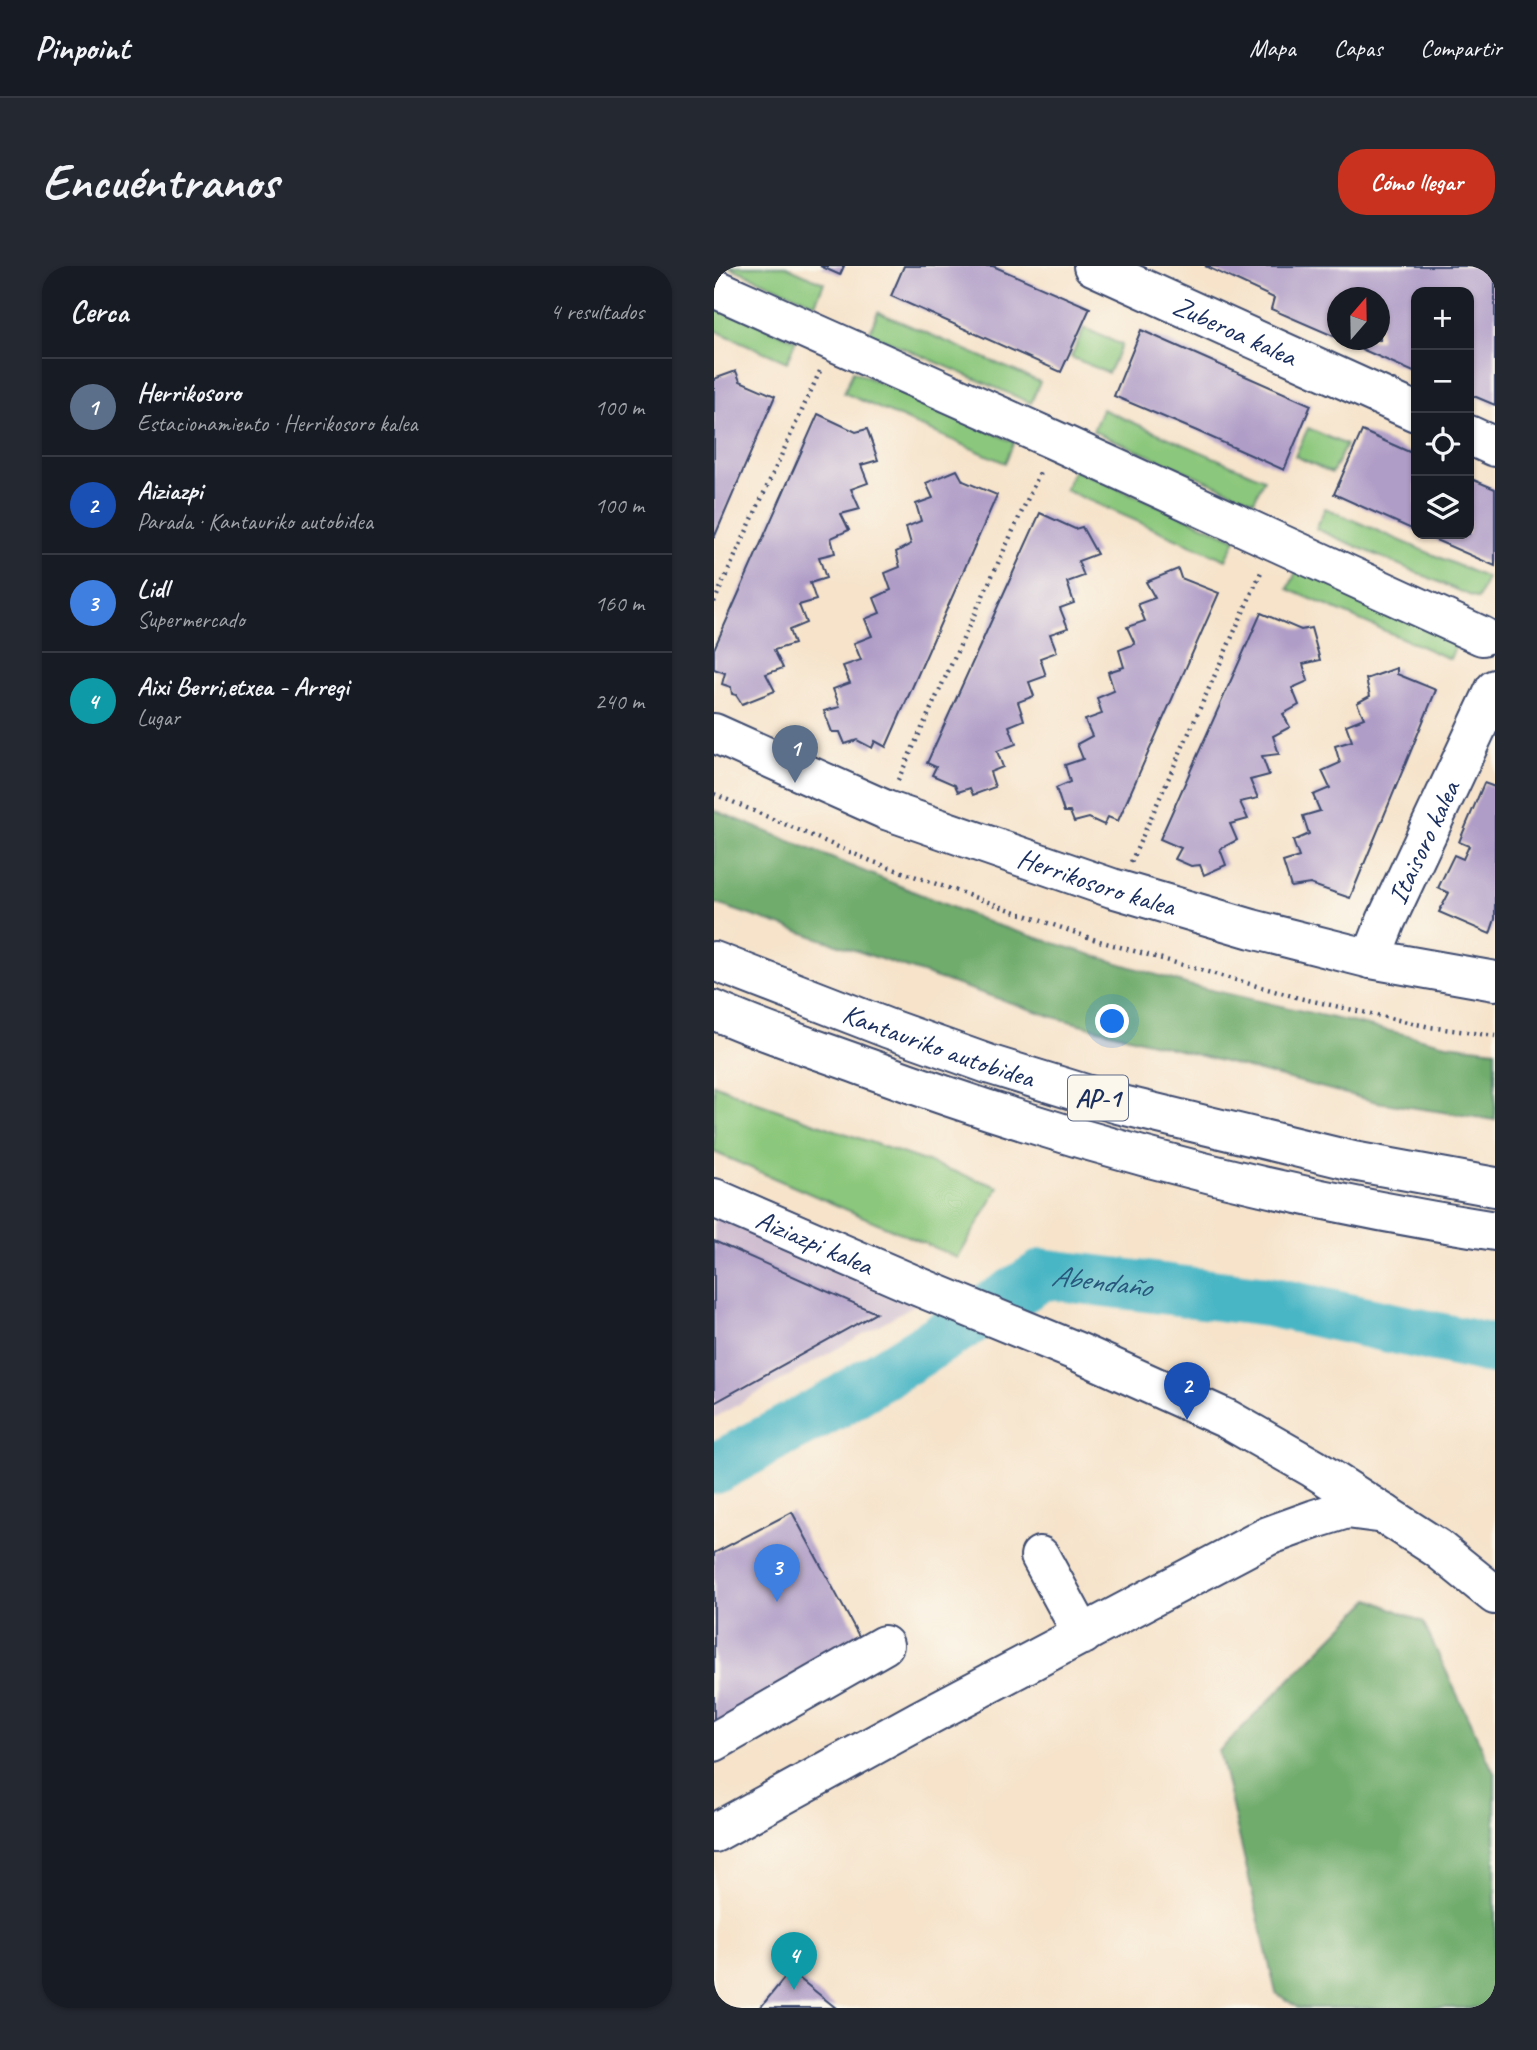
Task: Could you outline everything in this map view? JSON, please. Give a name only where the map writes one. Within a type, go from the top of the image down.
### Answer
[{"type":"main road","name":"Zuberoa kalea","points":[[1093,266],[1411,410]]},
{"type":"main road","points":[[714,288],[1482,636]]},
{"type":"main road","points":[[1474,437],[1495,447]]},
{"type":"main road","name":"Itaisoro kalea","points":[[1371,959],[1386,921],[1495,689]]},
{"type":"main road","name":"Herrikosoro kalea","points":[[714,733],[898,815],[1112,888],[1252,929],[1371,959],[1495,981]]},
{"type":"main road","name":"Kantauriko autobidea","points":[[714,961],[899,1033],[1118,1104],[1353,1161],[1495,1187]]},
{"type":"main road","name":"Kantauriko autobidea","points":[[714,1010],[976,1107],[1106,1147],[1334,1203],[1495,1231]]},
{"type":"main road","name":"Aiziazpi kalea","points":[[717,1202],[1078,1352],[1227,1419],[1386,1514],[1437,1548],[1495,1595]]},
{"type":"main road","points":[[714,1833],[920,1720],[1268,1536],[1348,1509],[1386,1514]]},
{"type":"main road","points":[[1040,1556],[1096,1628]]},
{"type":"main road","points":[[714,1742],[884,1645]]},
{"type":"path","points":[[714,602],[834,341]]},
{"type":"path","points":[[897,780],[1054,440]]},
{"type":"path","points":[[1130,865],[1275,540]]},
{"type":"path","points":[[714,794],[871,861],[1099,941],[1299,998],[1430,1027],[1495,1036]]},
{"type":"shaded area","points":[[714,1185],[946,1287],[714,1418]]},
{"type":"green space","points":[[728,266],[786,266],[824,283],[815,304]]},
{"type":"green space","points":[[714,305],[796,340],[787,362],[714,330]]},
{"type":"green space","points":[[878,312],[1040,382],[1031,403],[869,333]]},
{"type":"green space","points":[[1084,328],[1122,345],[1108,373],[1071,357]]},
{"type":"green space","points":[[853,371],[1014,442],[1005,463],[844,393]]},
{"type":"green space","points":[[1102,409],[1264,479],[1254,501],[1093,431]]},
{"type":"green space","points":[[1308,428],[1346,445],[1332,473],[1295,456]]},
{"type":"green space","points":[[1074,469],[1236,539],[1226,560],[1065,490]]},
{"type":"green space","points":[[1325,508],[1487,578],[1478,599],[1316,529]]},
{"type":"green space","points":[[1298,568],[1459,638],[1450,659],[1288,589]]},
{"type":"green space","points":[[714,810],[993,924],[1189,985],[1447,1044],[1495,1050],[1495,1120],[1377,1102],[1053,1017],[714,903]]},
{"type":"green space","points":[[714,1084],[758,1103],[999,1187],[958,1258],[714,1152]]},
{"type":"green space","points":[[1370,1599],[1423,1622],[1495,1775],[1495,2008],[1298,2008],[1276,1993],[1219,1751]]},
{"type":"building","points":[[820,266],[844,266],[840,275]]},
{"type":"building","points":[[904,266],[993,266],[1090,308],[1061,372],[891,296]]},
{"type":"building","points":[[1205,266],[1495,266],[1495,405],[1474,396],[1474,287],[1411,287],[1411,371],[1364,350],[1390,350],[1390,287],[1327,287],[1327,333],[1271,309],[1274,298]]},
{"type":"building","points":[[1141,330],[1311,405],[1284,470],[1114,396]]},
{"type":"building","points":[[736,371],[740,381],[775,396],[714,538],[714,379]]},
{"type":"building","points":[[818,414],[856,432],[867,429],[878,460],[861,465],[868,483],[851,489],[860,509],[841,514],[849,530],[831,538],[835,553],[819,557],[826,578],[810,583],[816,600],[799,605],[806,623],[789,630],[794,644],[774,650],[783,668],[766,674],[775,691],[742,704],[736,695],[732,694],[731,687],[722,684],[725,673],[714,669],[714,649]]},
{"type":"building","points":[[1362,431],[1411,453],[1411,529],[1334,494]]},
{"type":"building","points":[[957,470],[963,481],[997,495],[886,747],[875,741],[872,748],[857,740],[845,744],[840,732],[832,732],[824,711],[840,707],[833,689],[850,683],[843,666],[861,660],[854,643],[872,636],[865,619],[880,613],[874,598],[891,590],[885,573],[900,567],[896,552],[911,544],[906,527],[921,521],[916,504],[933,498],[926,483]]},
{"type":"building","points":[[1474,480],[1495,489],[1495,566],[1433,539],[1474,539]]},
{"type":"building","points":[[1040,513],[1075,529],[1082,527],[1097,554],[1078,561],[1084,576],[1067,582],[1074,603],[1060,608],[1068,628],[1050,634],[1057,652],[1040,658],[1046,676],[1029,682],[1034,696],[1018,702],[1024,720],[1009,726],[1016,744],[997,751],[1003,767],[990,772],[995,787],[973,795],[970,788],[958,792],[955,785],[932,775],[936,767],[927,763]]},
{"type":"building","points":[[1178,569],[1181,578],[1219,593],[1118,821],[1108,817],[1104,825],[1089,818],[1074,822],[1070,812],[1064,812],[1056,788],[1070,782],[1065,765],[1083,759],[1077,744],[1092,736],[1085,720],[1102,714],[1097,698],[1114,691],[1108,672],[1124,667],[1119,650],[1135,644],[1127,627],[1145,621],[1138,604],[1155,598],[1146,582]]},
{"type":"building","points":[[1261,613],[1301,630],[1311,628],[1320,660],[1303,664],[1308,681],[1292,688],[1299,705],[1283,714],[1290,727],[1273,736],[1279,754],[1262,756],[1269,775],[1250,780],[1258,798],[1240,802],[1248,819],[1230,824],[1237,840],[1220,849],[1226,865],[1204,875],[1200,865],[1191,866],[1175,859],[1181,848],[1160,839]]},
{"type":"building","points":[[1397,668],[1397,674],[1436,690],[1350,898],[1310,884],[1291,887],[1283,862],[1299,857],[1293,841],[1309,834],[1303,816],[1320,811],[1313,795],[1330,788],[1322,771],[1340,763],[1335,746],[1352,741],[1346,725],[1364,718],[1357,703],[1370,696],[1366,679]]},
{"type":"building","points":[[1484,783],[1495,787],[1495,919],[1490,934],[1439,912],[1449,893],[1438,888],[1454,855],[1463,859],[1469,846],[1459,842]]},
{"type":"building","points":[[714,1241],[876,1313],[714,1403]]},
{"type":"building","points":[[792,1512],[867,1651],[714,1735],[714,1553]]},
{"type":"building","points":[[790,1971],[836,2008],[760,2008]]},
{"type":"waterway","name":"Abendaño","points":[[714,1469],[835,1404],[1044,1274],[1271,1302],[1495,1350]]},
{"type":"place","name":"Herrikosoro","points":[[795,783]]},
{"type":"place","name":"Aiziazpi","points":[[1187,1420]]},
{"type":"place","name":"Lidl","points":[[777,1602]]},
{"type":"place","name":"Aixi Berri,etxea - Arregi","points":[[794,1990]]}]
